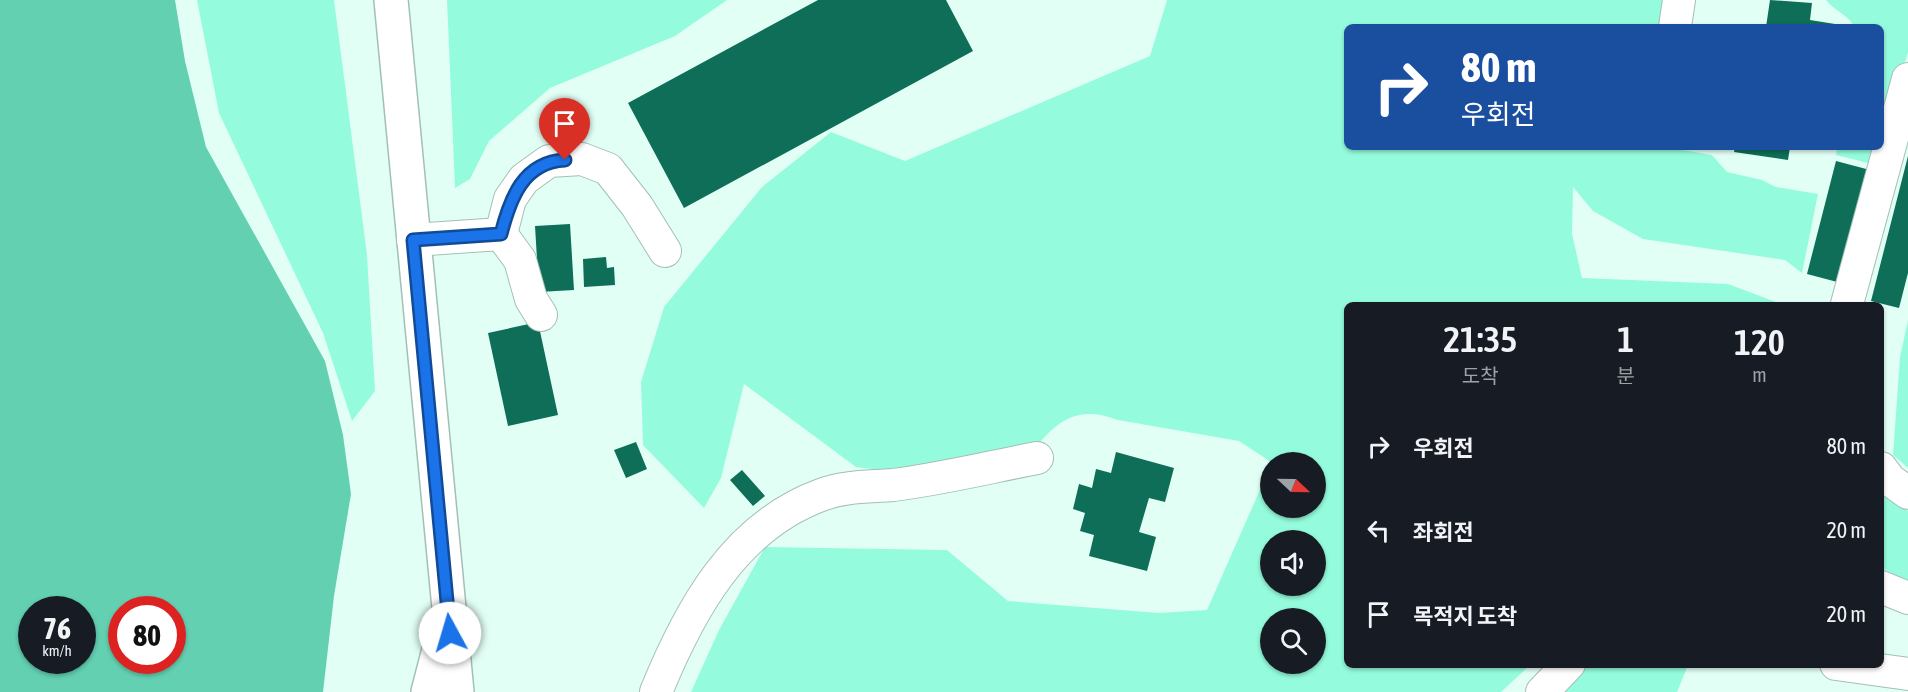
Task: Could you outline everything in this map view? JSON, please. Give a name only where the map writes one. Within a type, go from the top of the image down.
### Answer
[{"type":"main road","points":[[391,0],[457,692]]},
{"type":"main road","points":[[428,692],[448,613]]},
{"type":"street","points":[[1675,24],[1679,0]]},
{"type":"street","points":[[1848,302],[1908,79]]},
{"type":"street","points":[[501,234],[510,200],[524,179],[549,161],[582,159],[608,169],[636,206],[665,251]]},
{"type":"street","points":[[413,240],[501,234]]},
{"type":"street","points":[[501,234],[520,260],[531,299],[542,315]]},
{"type":"street","points":[[656,692],[676,642],[694,608],[732,559],[765,524],[789,508],[823,494],[851,488],[894,485],[1037,458]]},
{"type":"street","points":[[1884,471],[1908,493]]},
{"type":"street","points":[[1884,589],[1908,598]]},
{"type":"street","points":[[1542,692],[1565,668]]},
{"type":"street","points":[[1865,668],[1908,674]]},
{"type":"shaded area","points":[[0,0],[175,0],[185,61],[206,147],[325,361],[343,435],[351,494],[334,596],[323,692],[0,692]]},
{"type":"shaded area","points":[[197,0],[334,0],[367,255],[375,391],[352,421],[323,333],[219,113]]},
{"type":"shaded area","points":[[447,0],[727,0],[675,36],[550,88],[489,141],[470,179],[455,188]]},
{"type":"shaded area","points":[[1167,0],[1667,0],[1663,24],[1344,24],[1344,150],[1683,150],[1712,155],[1727,172],[1762,180],[1776,187],[1818,194],[1802,273],[1785,260],[1643,239],[1593,211],[1573,187],[1572,234],[1582,278],[1728,284],[1776,302],[1344,302],[1344,668],[1527,668],[1501,692],[691,692],[719,630],[765,547],[947,550],[1008,601],[1159,613],[1207,610],[1260,490],[1260,518],[1326,518],[1326,452],[1260,452],[1260,455],[1239,441],[1083,414],[1063,421],[1037,446],[887,471],[856,467],[744,384],[721,478],[704,508],[643,445],[641,382],[664,307],[762,187],[831,132],[905,161],[1150,56]]},
{"type":"shaded area","points":[[1826,0],[1908,0],[1908,52],[1884,136],[1884,24],[1852,24]]},
{"type":"shaded area","points":[[1837,150],[1880,150],[1876,165],[1836,155]]},
{"type":"shaded area","points":[[1908,320],[1908,468],[1893,455],[1900,357]]},
{"type":"shaded area","points":[[1884,491],[1908,511],[1908,583],[1884,569]]},
{"type":"shaded area","points":[[1581,668],[1687,668],[1677,692],[1561,692]]},
{"type":"building","points":[[818,0],[946,0],[973,51],[684,208],[628,103]]},
{"type":"building","points":[[1770,0],[1812,3],[1810,20],[1835,24],[1766,24]]},
{"type":"building","points":[[1734,150],[1790,150],[1788,160],[1734,152]]},
{"type":"building","points":[[1908,156],[1908,273],[1899,308],[1884,304],[1884,302],[1871,301]]},
{"type":"building","points":[[1836,161],[1870,170],[1841,283],[1807,274]]},
{"type":"building","points":[[570,224],[574,290],[539,292],[535,226]]},
{"type":"building","points":[[606,257],[607,268],[614,267],[615,285],[584,287],[583,259]]},
{"type":"building","points":[[538,322],[558,415],[508,426],[488,333]]},
{"type":"building","points":[[636,442],[647,469],[626,478],[614,450]]},
{"type":"building","points":[[1116,452],[1174,468],[1165,502],[1149,498],[1139,532],[1156,537],[1147,571],[1089,556],[1094,535],[1080,531],[1085,513],[1073,509],[1079,484],[1092,488],[1096,469],[1111,473]]},
{"type":"building","points":[[742,470],[765,496],[753,506],[730,480]]},
{"type":"route","points":[[450,633],[413,240],[501,234],[510,200],[524,179],[549,161],[565,160]]}]
